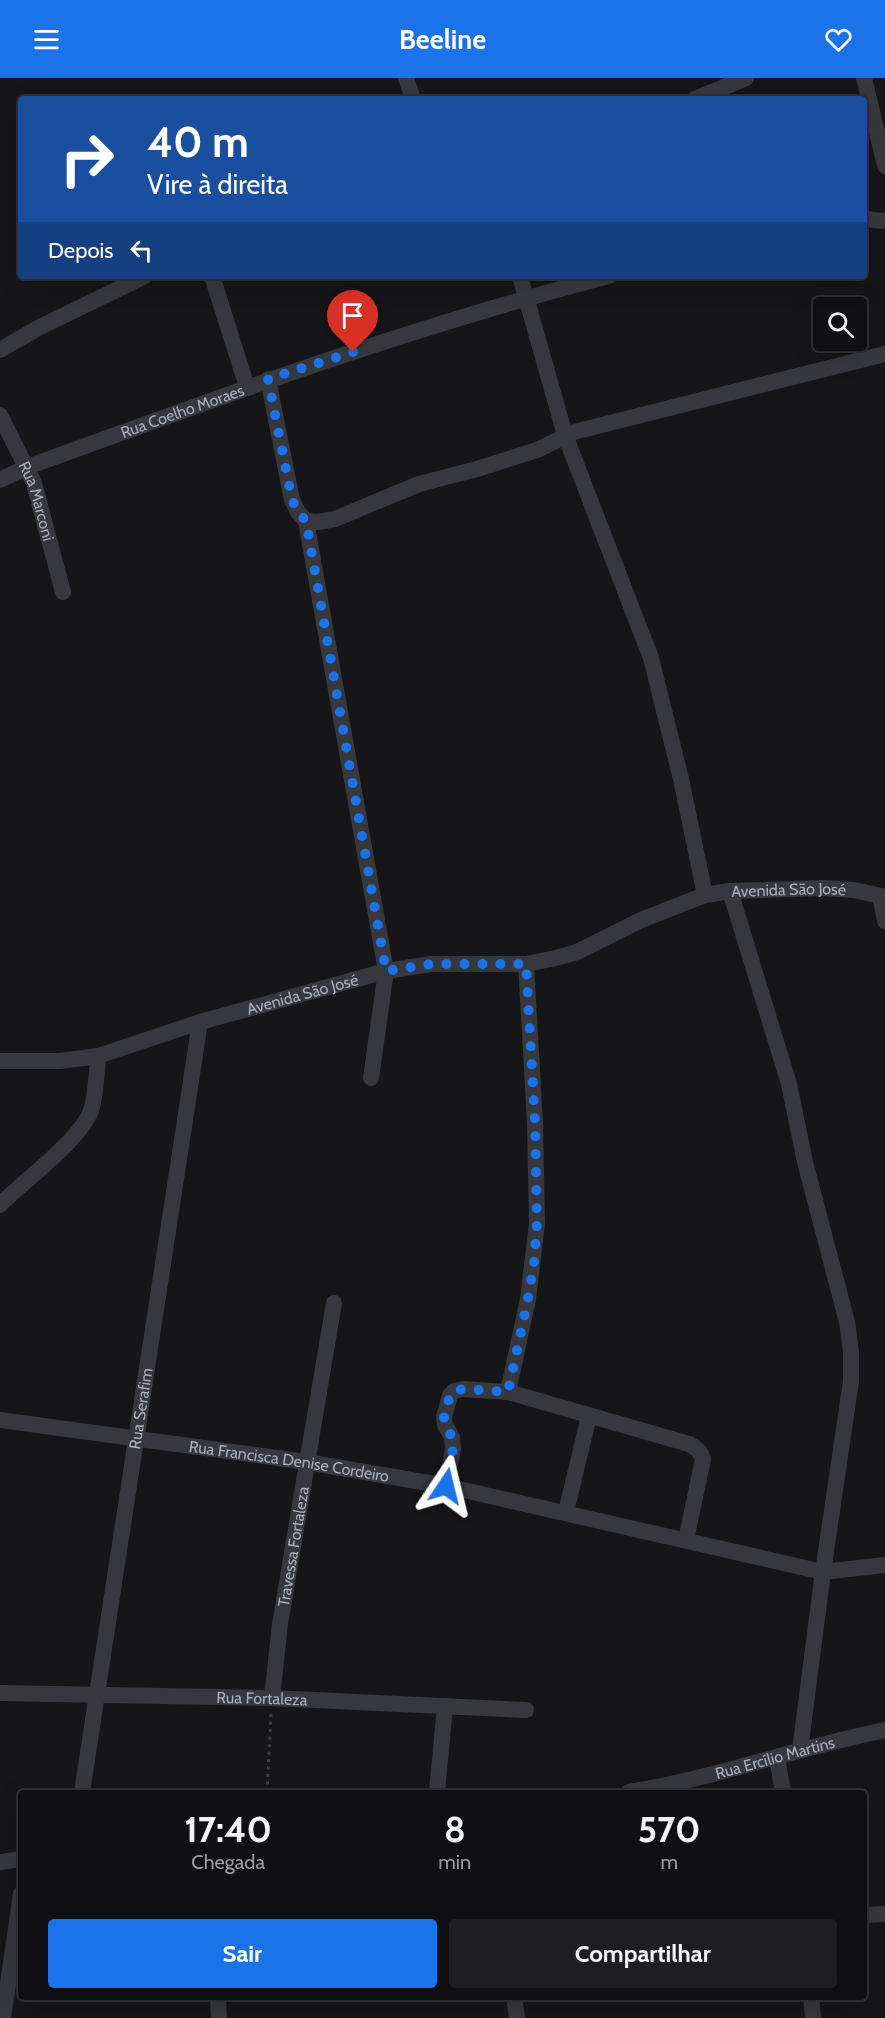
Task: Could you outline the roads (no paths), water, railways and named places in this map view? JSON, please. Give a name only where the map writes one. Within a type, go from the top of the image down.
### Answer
[{"type":"street","points":[[406,78],[412,96]]},
{"type":"street","points":[[702,96],[746,78]]},
{"type":"street","points":[[864,78],[885,166]]},
{"type":"street","points":[[867,219],[885,221]]},
{"type":"street","points":[[0,350],[40,327],[139,279]]},
{"type":"street","points":[[213,279],[247,387]]},
{"type":"street","points":[[521,279],[564,435],[651,658],[674,747],[705,895]]},
{"type":"street","name":"Rua Coelho Moraes","points":[[0,480],[27,467],[268,379],[527,297],[597,279]]},
{"type":"street","points":[[306,521],[318,522],[335,519],[419,484],[486,467],[537,450],[564,435],[885,354]]},
{"type":"street","points":[[268,379],[292,500],[306,521],[386,971],[371,1078]]},
{"type":"street","name":"Rua Marconi","points":[[0,415],[27,467],[42,508],[63,592]]},
{"type":"street","name":"Avenida São José","points":[[0,1061],[60,1061],[98,1056],[200,1022],[386,971],[431,964],[526,964],[577,952],[641,920],[705,895],[730,891],[824,888],[854,890],[883,896]]},
{"type":"street","points":[[730,891],[782,1057],[805,1162],[847,1322],[851,1352],[851,1381],[822,1572],[800,1750]]},
{"type":"street","points":[[883,896],[885,921]]},
{"type":"street","points":[[508,1392],[534,1263],[537,1223],[535,1123],[526,964]]},
{"type":"street","name":"Rua Serafim","points":[[82,1790],[200,1022]]},
{"type":"street","points":[[0,1204],[72,1139],[83,1126],[92,1109],[98,1056]]},
{"type":"street","name":"Travessa Fortaleza","points":[[272,1698],[280,1624],[333,1303]]},
{"type":"street","points":[[446,1486],[453,1449],[452,1437],[445,1425],[444,1417],[450,1395],[454,1391],[463,1389],[508,1392],[688,1444],[701,1452],[703,1459],[686,1540]]},
{"type":"street","points":[[566,1512],[589,1416]]},
{"type":"street","name":"Rua Francisca Denise Cordeiro","points":[[0,1420],[307,1462],[446,1486],[822,1572],[885,1565]]},
{"type":"street","name":"Rua Fortaleza","points":[[0,1693],[272,1698],[526,1710]]},
{"type":"street","points":[[437,1790],[445,1706]]},
{"type":"street","name":"Rua Ercílio Martins","points":[[638,1790],[885,1730]]},
{"type":"street","points":[[777,1758],[783,1790]]},
{"type":"street","points":[[0,1862],[18,1859]]},
{"type":"street","points":[[867,1915],[885,1914]]},
{"type":"street","points":[[3,2018],[18,1915]]},
{"type":"street","points":[[218,2000],[219,2018]]},
{"type":"street","points":[[515,2000],[518,2018]]},
{"type":"street","points":[[811,2000],[813,2018]]}]
